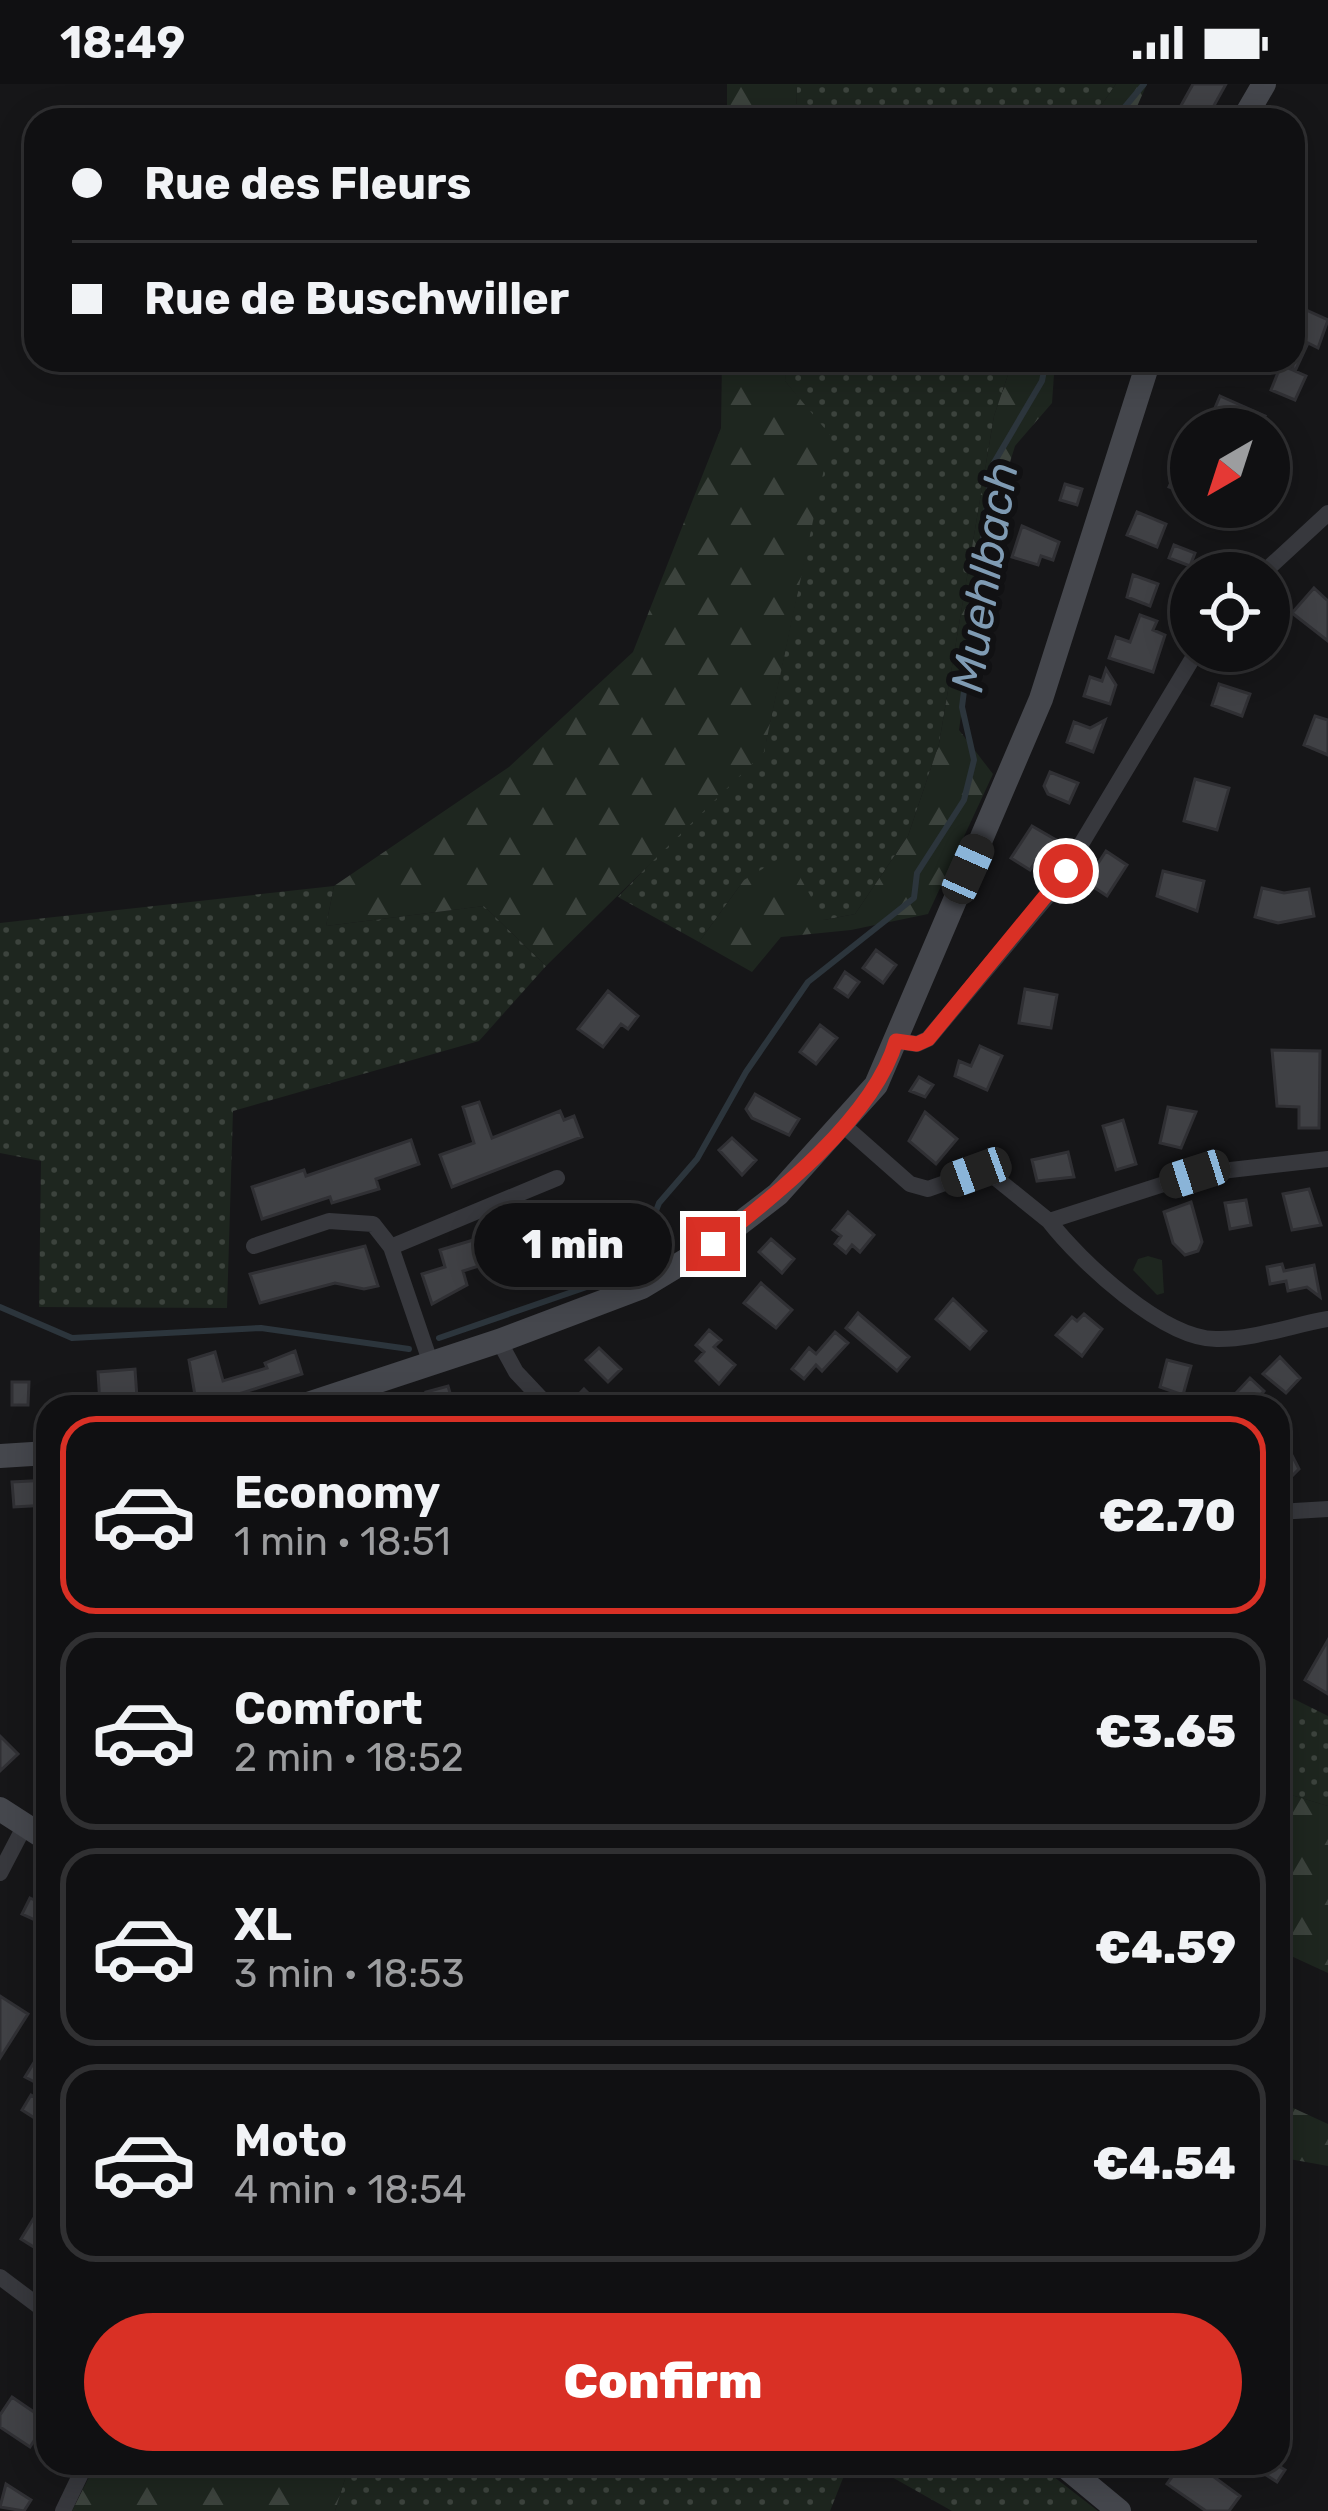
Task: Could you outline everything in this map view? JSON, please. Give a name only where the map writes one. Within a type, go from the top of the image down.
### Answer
[{"type":"street","points":[[336,1395],[500,1342],[642,1287],[713,1244],[778,1194],[882,1077],[1041,698],[1145,372]]},
{"type":"street","points":[[1286,552],[1328,513]]},
{"type":"street","points":[[896,1041],[917,1044],[928,1039],[1045,902],[1184,672]]},
{"type":"street","points":[[842,1124],[910,1184],[928,1189],[976,1172],[992,1175],[1049,1221],[1130,1299],[1188,1333],[1215,1339],[1328,1319]]},
{"type":"street","points":[[1049,1221],[1195,1174],[1328,1159]]},
{"type":"street","points":[[392,1247],[557,1178]]},
{"type":"street","points":[[254,1246],[329,1221],[373,1224],[392,1247],[431,1364]]},
{"type":"street","points":[[500,1342],[516,1372],[537,1395]]},
{"type":"street","points":[[0,1456],[36,1454]]},
{"type":"street","points":[[1290,1511],[1328,1509]]},
{"type":"street","points":[[0,1809],[36,1834]]},
{"type":"street","points":[[0,1873],[24,1827]]},
{"type":"street","points":[[0,2277],[36,2304]]},
{"type":"street","points":[[63,2511],[80,2475]]},
{"type":"street","points":[[1075,2475],[1118,2511]]},
{"type":"green space","points":[[727,84],[797,84],[796,108],[727,108]]},
{"type":"green space","points":[[797,84],[1116,84],[1099,108],[796,108]]},
{"type":"green space","points":[[1116,84],[1147,84],[1136,108],[1099,108]]},
{"type":"green space","points":[[722,372],[785,372],[785,381],[831,436],[764,752],[546,966],[484,906],[326,926],[334,886],[509,767],[633,652],[721,428]]},
{"type":"green space","points":[[785,372],[1009,372],[994,416],[939,744],[908,836],[855,914],[824,920],[744,880],[699,942],[618,897],[766,742],[830,437],[785,381]]},
{"type":"green space","points":[[1009,372],[1054,372],[1052,403],[1015,446],[985,543],[959,730],[993,774],[928,914],[851,930],[781,937],[752,972],[699,942],[744,880],[787,854],[824,920],[855,914],[908,836],[939,744],[994,416]]},
{"type":"green space","points":[[334,886],[326,926],[484,906],[546,966],[479,1041],[233,1111],[227,1308],[39,1307],[41,1161],[0,1153],[0,923]]},
{"type":"green space","points":[[1138,1259],[1162,1260],[1164,1293],[1157,1295],[1133,1270]]},
{"type":"green space","points":[[1290,1697],[1328,1716],[1328,1806],[1290,1795]]},
{"type":"green space","points":[[1290,1795],[1328,1806],[1328,1973],[1290,1956]]},
{"type":"green space","points":[[1290,2107],[1328,2124],[1328,2166],[1290,2159]]},
{"type":"green space","points":[[90,2475],[346,2475],[335,2511],[72,2511]]},
{"type":"green space","points":[[346,2475],[844,2475],[830,2511],[335,2511]]},
{"type":"green space","points":[[888,2475],[1052,2475],[1098,2511],[952,2511]]},
{"type":"building","points":[[1193,84],[1226,84],[1213,108],[1180,108]]},
{"type":"building","points":[[1305,309],[1328,320],[1318,348],[1308,343],[1305,349]]},
{"type":"building","points":[[1278,372],[1306,376],[1295,400],[1271,390]]},
{"type":"building","points":[[1220,396],[1247,408],[1215,408]]},
{"type":"building","points":[[1065,484],[1082,489],[1077,505],[1060,500]]},
{"type":"building","points":[[1137,512],[1166,524],[1157,547],[1127,535]]},
{"type":"building","points":[[1022,526],[1059,542],[1053,560],[1041,556],[1038,565],[1012,557]]},
{"type":"building","points":[[1133,575],[1158,584],[1150,606],[1127,597]]},
{"type":"building","points":[[1314,588],[1328,601],[1328,641],[1292,613]]},
{"type":"building","points":[[1140,615],[1157,621],[1153,630],[1165,635],[1153,672],[1109,658],[1116,637],[1130,642]]},
{"type":"building","points":[[1106,669],[1116,685],[1110,704],[1084,696],[1090,677],[1102,681]]},
{"type":"building","points":[[1219,684],[1250,694],[1242,716],[1212,705]]},
{"type":"building","points":[[1315,716],[1328,720],[1328,755],[1304,745]]},
{"type":"building","points":[[1105,720],[1093,752],[1067,742],[1074,722],[1090,728]]},
{"type":"building","points":[[1050,772],[1078,783],[1069,803],[1048,794],[1044,786]]},
{"type":"building","points":[[1195,779],[1229,788],[1217,830],[1184,821]]},
{"type":"building","points":[[1032,826],[1058,841],[1051,853],[1044,849],[1030,870],[1011,858]]},
{"type":"building","points":[[1106,851],[1127,865],[1107,896],[1086,882]]},
{"type":"building","points":[[1163,871],[1204,881],[1197,911],[1157,896]]},
{"type":"building","points":[[1262,888],[1284,893],[1309,889],[1314,916],[1278,923],[1255,917]]},
{"type":"building","points":[[876,950],[896,965],[883,983],[863,968]]},
{"type":"building","points":[[845,972],[859,982],[848,997],[835,988]]},
{"type":"building","points":[[1025,989],[1057,995],[1051,1028],[1019,1023]]},
{"type":"building","points":[[608,991],[638,1016],[628,1029],[621,1024],[603,1047],[578,1029]]},
{"type":"building","points":[[820,1025],[837,1038],[816,1064],[800,1052]]},
{"type":"building","points":[[980,1046],[1002,1056],[987,1090],[955,1076],[959,1061],[971,1066]]},
{"type":"building","points":[[1272,1050],[1320,1051],[1319,1128],[1299,1128],[1299,1107],[1277,1106]]},
{"type":"building","points":[[919,1077],[933,1085],[925,1097],[910,1091]]},
{"type":"building","points":[[755,1094],[799,1119],[789,1135],[752,1118],[746,1109]]},
{"type":"building","points":[[479,1102],[492,1138],[560,1111],[564,1120],[574,1116],[582,1137],[452,1187],[440,1155],[474,1143],[463,1107]]},
{"type":"building","points":[[1168,1107],[1196,1112],[1181,1148],[1160,1143]]},
{"type":"building","points":[[925,1112],[957,1139],[936,1164],[909,1141]]},
{"type":"building","points":[[1123,1120],[1136,1164],[1116,1170],[1103,1126]]},
{"type":"building","points":[[732,1138],[756,1160],[742,1175],[719,1150]]},
{"type":"building","points":[[411,1140],[419,1164],[376,1179],[379,1189],[332,1203],[330,1197],[262,1219],[252,1187],[304,1170],[306,1176]]},
{"type":"building","points":[[1068,1152],[1074,1177],[1037,1181],[1032,1160]]},
{"type":"building","points":[[1309,1189],[1321,1225],[1292,1230],[1283,1194]]},
{"type":"building","points":[[1246,1200],[1251,1225],[1230,1229],[1225,1203]]},
{"type":"building","points":[[1191,1202],[1202,1242],[1198,1251],[1185,1255],[1173,1243],[1164,1212]]},
{"type":"building","points":[[614,1204],[621,1224],[560,1248],[558,1241],[463,1271],[467,1285],[432,1304],[422,1274],[445,1267],[440,1250],[523,1225],[526,1232]]},
{"type":"building","points":[[848,1212],[874,1235],[860,1252],[852,1245],[846,1253],[835,1244],[841,1236],[833,1230]]},
{"type":"building","points":[[771,1239],[794,1259],[782,1273],[759,1252]]},
{"type":"building","points":[[365,1246],[378,1286],[364,1289],[335,1283],[260,1303],[250,1274]]},
{"type":"building","points":[[1282,1264],[1284,1271],[1314,1265],[1320,1297],[1307,1287],[1288,1291],[1286,1281],[1270,1284],[1267,1267]]},
{"type":"building","points":[[761,1283],[792,1310],[776,1328],[744,1303]]},
{"type":"building","points":[[953,1299],[986,1331],[970,1349],[936,1319]]},
{"type":"building","points":[[858,1313],[909,1357],[897,1371],[846,1328]]},
{"type":"building","points":[[1084,1314],[1102,1329],[1082,1356],[1056,1335],[1072,1317],[1077,1321]]},
{"type":"building","points":[[709,1330],[721,1340],[714,1347],[735,1365],[719,1384],[696,1361],[704,1352],[696,1345]]},
{"type":"building","points":[[835,1332],[848,1343],[822,1371],[816,1365],[804,1379],[792,1369],[809,1348],[816,1354]]},
{"type":"building","points":[[599,1348],[621,1369],[608,1382],[586,1360]]},
{"type":"building","points":[[295,1351],[302,1374],[235,1395],[195,1395],[189,1360],[215,1352],[223,1381],[267,1368],[265,1363]]},
{"type":"building","points":[[1280,1357],[1300,1378],[1286,1393],[1263,1374]]},
{"type":"building","points":[[1167,1360],[1191,1366],[1183,1395],[1160,1387]]},
{"type":"building","points":[[135,1369],[137,1395],[99,1395],[98,1372]]},
{"type":"building","points":[[1250,1378],[1264,1391],[1260,1395],[1234,1395]]},
{"type":"building","points":[[12,1382],[29,1382],[28,1405],[12,1405]]},
{"type":"building","points":[[448,1386],[451,1395],[427,1395]]},
{"type":"building","points":[[1290,1451],[1299,1469],[1290,1478]]},
{"type":"building","points":[[36,1481],[36,1506],[14,1507],[12,1482]]},
{"type":"building","points":[[1328,1640],[1328,1694],[1305,1680]]},
{"type":"building","points":[[0,1736],[18,1754],[0,1771]]},
{"type":"building","points":[[30,1898],[36,1901],[36,1920],[22,1914]]},
{"type":"building","points":[[0,1996],[28,2014],[0,2058]]},
{"type":"building","points":[[36,2059],[36,2083],[25,2077]]},
{"type":"building","points":[[31,2095],[36,2098],[36,2119],[22,2110]]},
{"type":"building","points":[[36,2215],[36,2248],[21,2239]]},
{"type":"building","points":[[12,2397],[36,2413],[36,2438],[30,2447],[0,2427],[0,2415]]},
{"type":"building","points":[[1173,2475],[1211,2475],[1240,2496],[1229,2511],[1206,2511],[1167,2484]]},
{"type":"building","points":[[6,2484],[31,2500],[24,2511],[0,2507]]},
{"type":"waterway","name":"Muehlbach","points":[[1124,108],[1144,84]]},
{"type":"waterway","name":"Muehlbach","points":[[439,1338],[633,1271],[659,1203],[697,1159],[746,1072],[808,982],[914,898],[917,873],[964,800],[974,760],[962,707],[992,466],[1044,372]]},
{"type":"waterway","points":[[0,1307],[72,1338],[261,1328],[409,1349]]},
{"type":"route","points":[[713,1244],[778,1194],[861,1103],[886,1070],[896,1041],[917,1044],[928,1039],[1066,871]]}]
